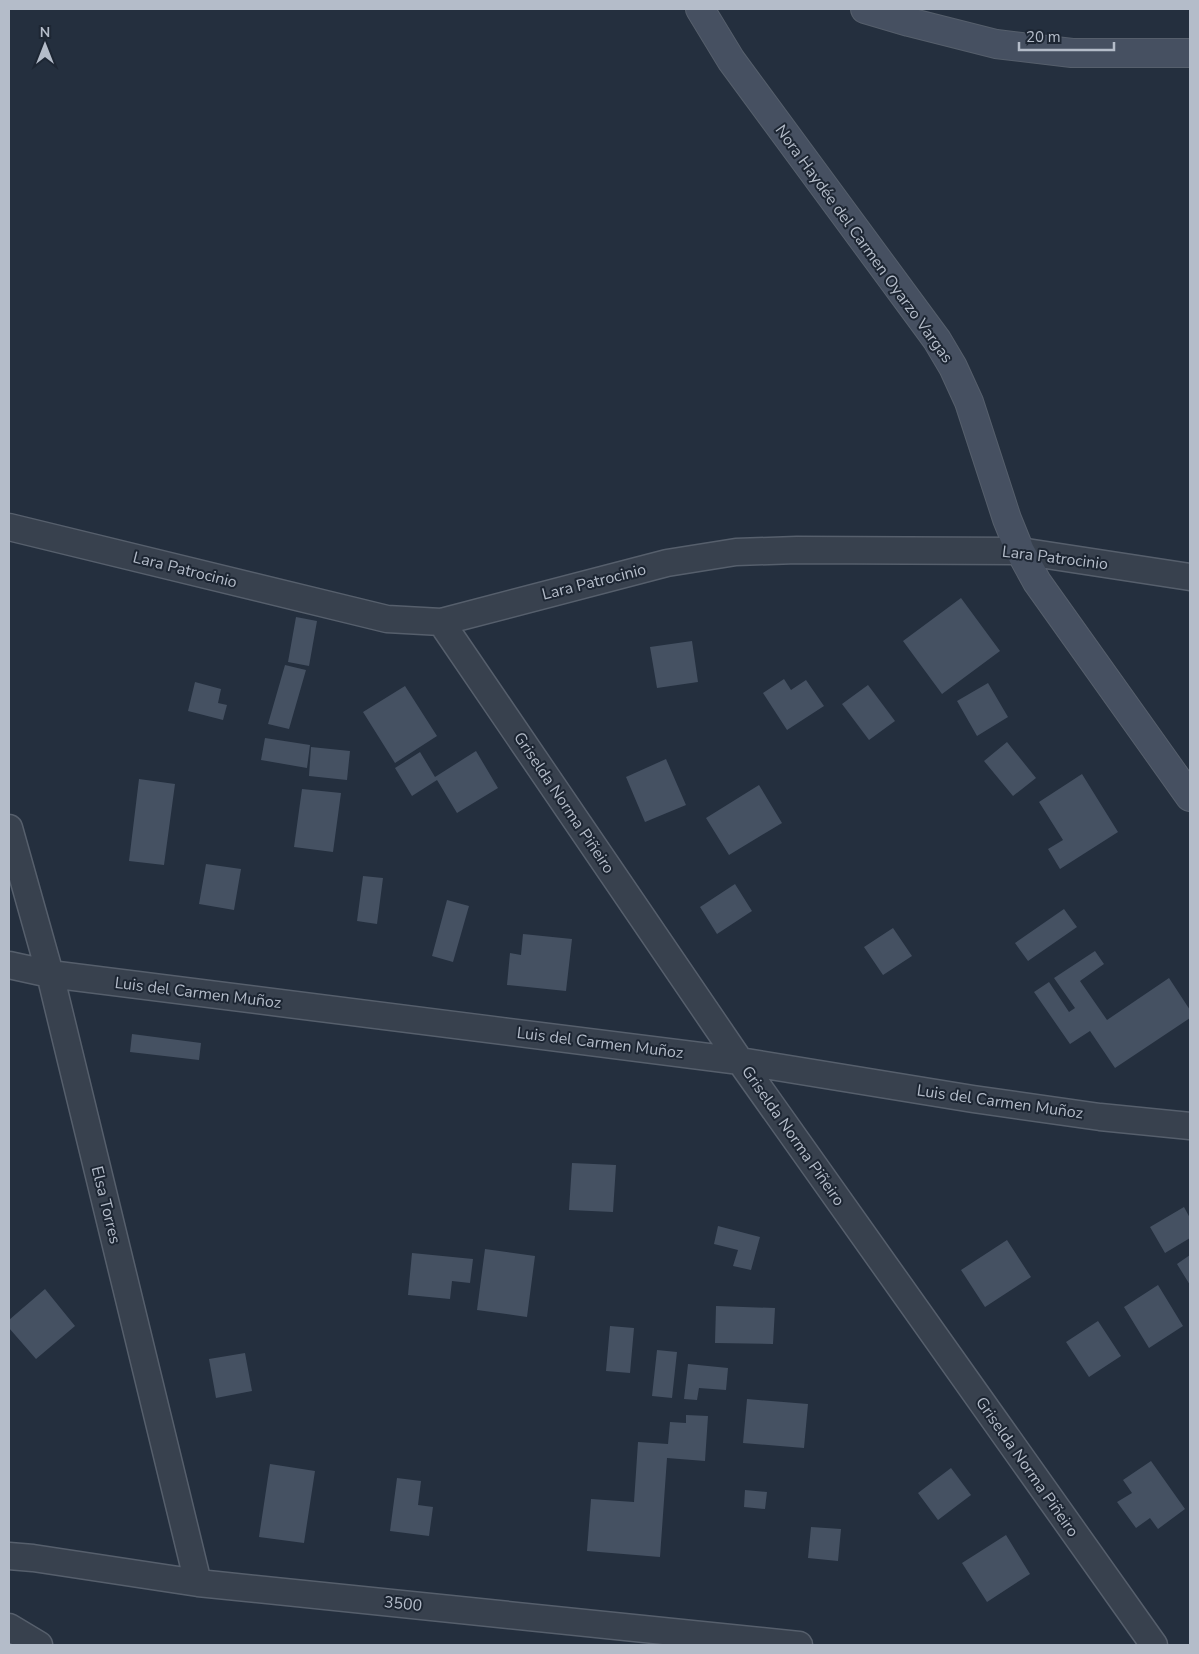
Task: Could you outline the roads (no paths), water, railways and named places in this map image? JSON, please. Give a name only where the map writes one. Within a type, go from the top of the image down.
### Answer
[{"type":"street","name":"Nora Haydée del Carmen Oyarzo Vargas","points":[[700,9],[730,60],[937,340],[953,367],[969,402],[1007,519],[1020,551],[1036,582],[1190,797]]},
{"type":"street","points":[[865,9],[996,44],[1072,53],[1190,53]]},
{"type":"street","name":"Lara Patrocinio","points":[[9,528],[387,619],[441,622],[667,563],[736,552],[797,550],[1020,551],[1190,577]]},
{"type":"street","name":"Griselda Norma Piñeiro","points":[[441,622],[740,1061],[1154,1645]]},
{"type":"street","name":"Elsa Torres","points":[[9,828],[50,974],[198,1583]]},
{"type":"street","name":"Luis del Carmen Muñoz","points":[[9,965],[50,974],[740,1061],[973,1099],[1100,1117],[1190,1126]]},
{"type":"street","name":"3500","points":[[9,1556],[585,1634],[799,1645]]},
{"type":"street","points":[[9,1627],[39,1645]]}]
